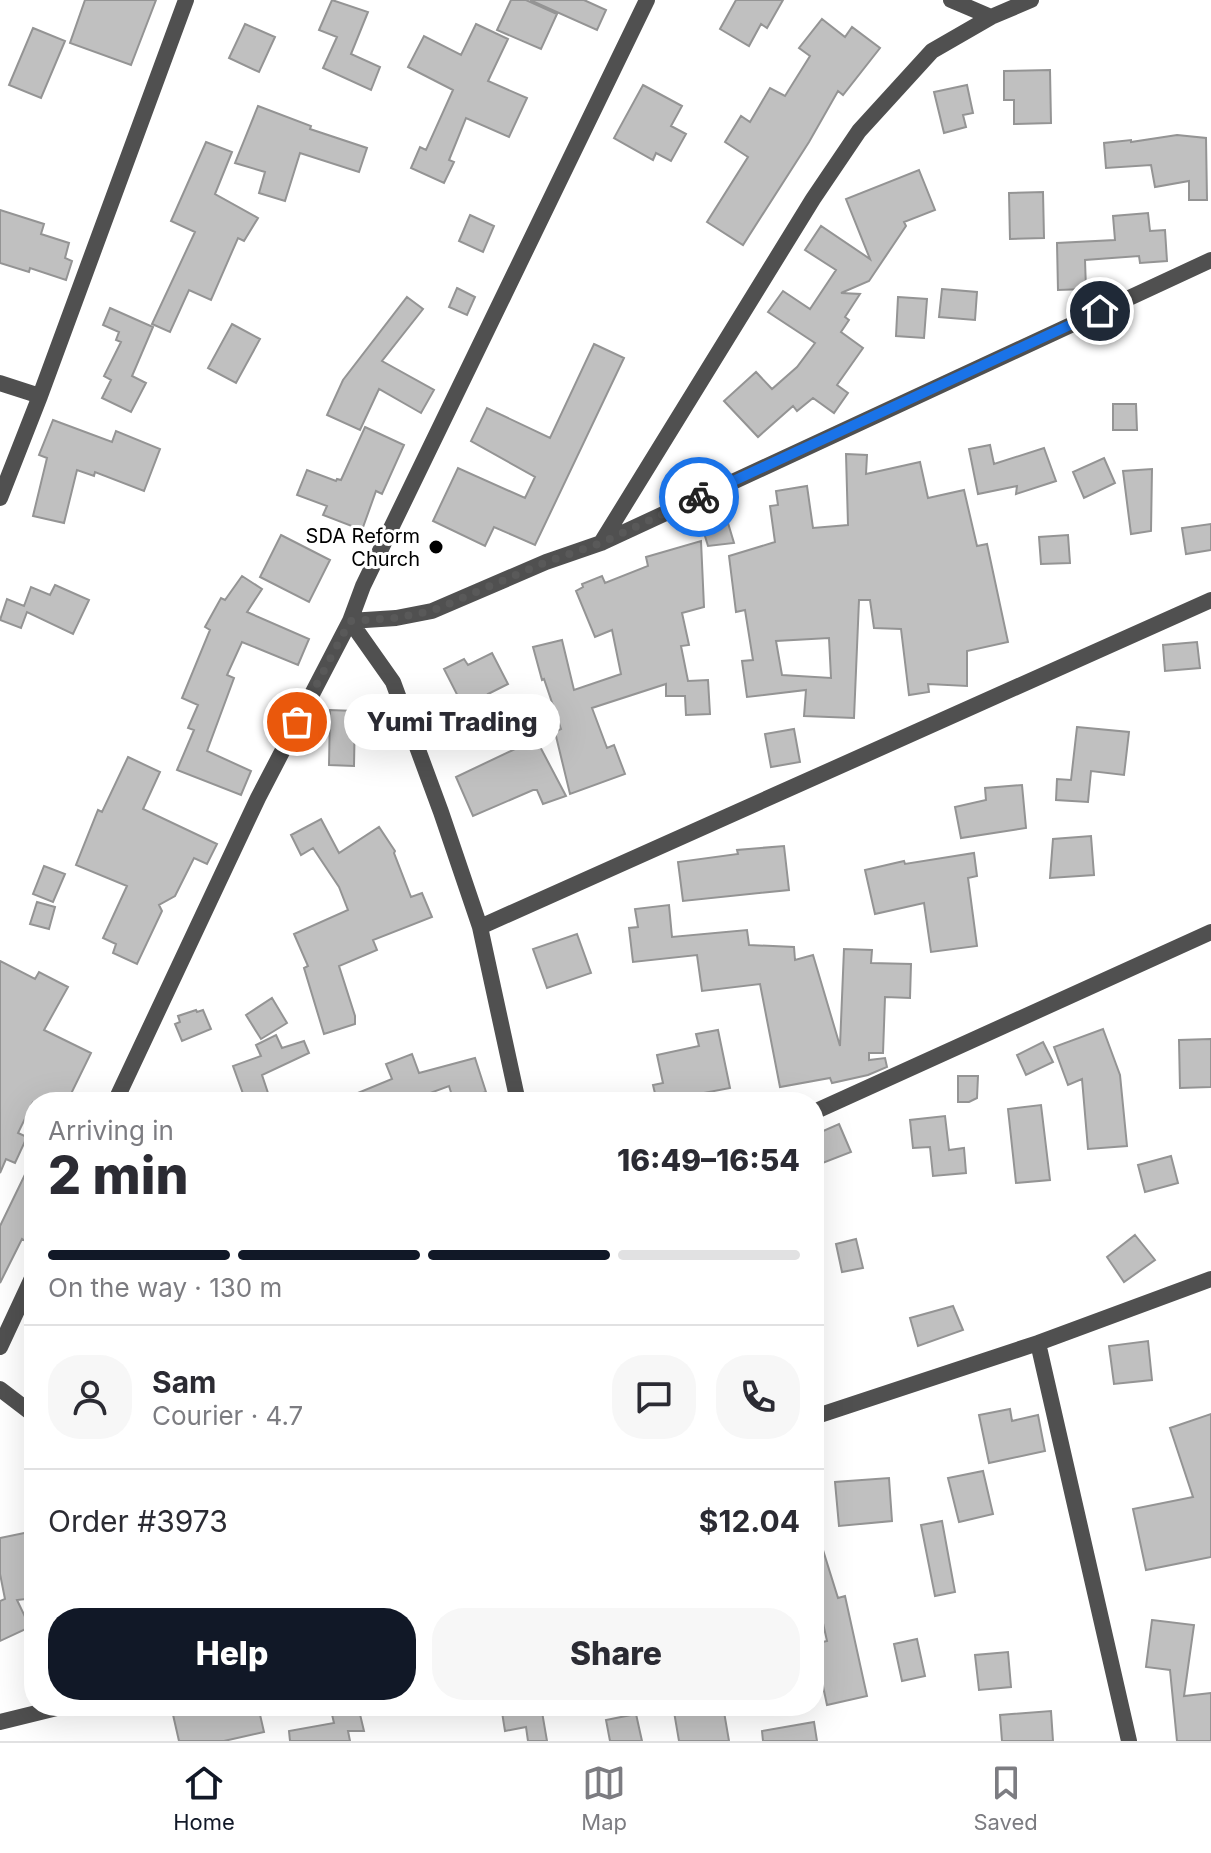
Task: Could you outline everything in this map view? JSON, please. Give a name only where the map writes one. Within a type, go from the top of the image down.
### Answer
[{"type":"street","points":[[0,498],[186,0]]},
{"type":"street","points":[[120,1092],[258,798],[350,621],[370,572],[647,0]]},
{"type":"street","points":[[951,0],[991,17]]},
{"type":"street","points":[[601,543],[813,199],[859,131],[932,51],[991,17],[1031,0]]},
{"type":"street","points":[[350,621],[396,618],[432,611],[546,562],[601,543],[1211,260]]},
{"type":"street","points":[[0,383],[40,396]]},
{"type":"street","points":[[480,927],[1211,600]]},
{"type":"street","points":[[350,621],[393,682],[480,927],[516,1092]]},
{"type":"street","points":[[824,1107],[1211,932]]},
{"type":"street","points":[[824,1414],[1038,1343],[1211,1279]]},
{"type":"street","points":[[0,1347],[24,1295]]},
{"type":"street","points":[[1038,1343],[1129,1741]]},
{"type":"street","points":[[0,1389],[24,1407]]},
{"type":"street","points":[[0,1722],[24,1716]]},
{"type":"building","points":[[85,0],[156,0],[131,65],[70,43]]},
{"type":"building","points":[[332,0],[368,12],[351,54],[380,67],[371,90],[323,68],[337,37],[319,30]]},
{"type":"building","points":[[511,0],[526,0],[557,14],[541,49],[497,30]]},
{"type":"building","points":[[530,0],[584,0],[606,10],[597,30]]},
{"type":"building","points":[[736,0],[783,0],[767,28],[761,24],[749,46],[720,29]]},
{"type":"building","points":[[822,19],[845,37],[852,27],[880,48],[843,95],[838,91],[743,245],[707,222],[748,157],[725,142],[741,116],[750,122],[770,88],[785,96],[810,56],[799,48]]},
{"type":"building","points":[[245,24],[275,37],[259,72],[229,58]]},
{"type":"building","points":[[476,24],[508,39],[488,81],[527,98],[509,137],[466,118],[449,160],[454,162],[444,183],[411,168],[420,147],[426,150],[453,90],[408,67],[424,36],[461,55]]},
{"type":"building","points":[[33,28],[65,41],[41,98],[9,85]]},
{"type":"building","points":[[1050,70],[1051,123],[1014,124],[1014,100],[1004,100],[1004,71]]},
{"type":"building","points":[[643,85],[682,106],[671,126],[686,134],[671,161],[656,153],[653,160],[614,138]]},
{"type":"building","points":[[967,85],[973,113],[963,115],[966,127],[944,133],[934,92]]},
{"type":"building","points":[[258,106],[311,126],[310,129],[367,148],[359,172],[300,153],[285,201],[259,193],[265,172],[235,163]]},
{"type":"building","points":[[1177,135],[1206,138],[1207,200],[1189,200],[1189,181],[1155,187],[1151,165],[1106,168],[1104,143]]},
{"type":"building","points":[[206,142],[232,152],[215,194],[258,218],[244,241],[238,238],[211,300],[189,290],[170,332],[152,324],[195,232],[171,221]]},
{"type":"building","points":[[919,170],[935,210],[904,222],[906,226],[869,281],[841,293],[860,294],[845,317],[849,320],[841,332],[863,348],[837,385],[848,393],[834,413],[813,398],[797,411],[793,406],[758,437],[724,401],[756,372],[772,389],[797,367],[815,343],[768,312],[783,291],[810,309],[836,270],[805,250],[821,226],[870,259],[846,199]]},
{"type":"building","points":[[1043,192],[1044,238],[1010,239],[1009,193]]},
{"type":"building","points":[[0,210],[44,224],[41,234],[69,243],[65,258],[72,261],[66,280],[30,268],[29,272],[0,263]]},
{"type":"building","points":[[1148,213],[1150,231],[1165,230],[1167,261],[1140,263],[1139,256],[1085,260],[1086,289],[1058,290],[1057,243],[1115,240],[1113,216]]},
{"type":"building","points":[[470,215],[494,226],[483,252],[459,241]]},
{"type":"building","points":[[457,288],[475,297],[467,315],[449,307]]},
{"type":"building","points":[[942,289],[977,292],[975,320],[939,317]]},
{"type":"building","points":[[407,297],[423,309],[382,361],[434,390],[421,413],[379,389],[360,430],[327,415],[343,380]]},
{"type":"building","points":[[898,297],[927,299],[924,338],[896,336]]},
{"type":"building","points":[[110,308],[153,327],[132,376],[146,383],[131,412],[102,398],[111,380],[104,376],[121,342],[116,340],[119,332],[103,325]]},
{"type":"building","points":[[232,324],[260,339],[236,383],[208,368]]},
{"type":"building","points":[[594,344],[624,358],[535,545],[494,527],[485,546],[433,521],[458,468],[525,498],[535,477],[471,441],[487,408],[550,438]]},
{"type":"building","points":[[1113,404],[1136,404],[1137,430],[1113,430]]},
{"type":"building","points":[[53,420],[112,442],[116,431],[160,449],[144,491],[95,472],[94,476],[77,470],[64,523],[33,516],[47,458],[39,455]]},
{"type":"building","points":[[365,427],[404,445],[382,494],[376,491],[362,530],[323,515],[327,506],[297,495],[307,470],[341,480]]},
{"type":"building","points":[[990,445],[994,464],[1044,448],[1056,481],[1016,494],[1017,486],[978,494],[969,449]]},
{"type":"building","points":[[846,454],[867,455],[866,474],[920,462],[928,498],[964,490],[977,546],[987,544],[1008,642],[967,651],[967,686],[928,684],[929,692],[909,695],[901,629],[874,628],[870,600],[859,600],[854,718],[804,716],[806,690],[747,697],[742,661],[753,660],[745,610],[736,612],[729,556],[775,542],[770,506],[778,505],[776,491],[807,486],[813,528],[848,525]],"holes":[[[829,638],[831,678],[782,675],[776,641]]]},
{"type":"building","points":[[1104,458],[1115,483],[1084,498],[1073,472]]},
{"type":"building","points":[[1152,469],[1151,531],[1131,534],[1123,471]]},
{"type":"building","points":[[725,513],[734,543],[708,546],[700,520]]},
{"type":"building","points":[[1211,524],[1211,550],[1186,554],[1182,528]]},
{"type":"building","points":[[281,535],[330,560],[309,602],[260,577]]},
{"type":"building","points":[[1068,535],[1070,563],[1041,564],[1039,537]]},
{"type":"building","points":[[701,541],[704,607],[682,613],[689,645],[681,646],[688,681],[708,680],[710,714],[686,715],[685,696],[666,696],[666,684],[592,708],[607,748],[614,745],[625,774],[570,794],[555,732],[561,729],[533,647],[562,640],[574,690],[621,674],[612,630],[595,637],[576,591],[583,587],[582,584],[602,576],[605,583],[648,566],[646,557]]},
{"type":"building","points":[[242,576],[262,589],[247,612],[309,639],[298,665],[242,642],[227,675],[234,678],[207,751],[251,771],[241,795],[177,770],[194,730],[188,728],[198,705],[182,698],[210,630],[205,627],[221,598],[225,600]]},
{"type":"building","points":[[55,585],[89,600],[73,634],[27,612],[21,628],[0,620],[7,599],[24,606],[31,587],[50,595]]},
{"type":"building","points":[[1197,642],[1200,668],[1165,671],[1163,645]]},
{"type":"building","points":[[492,653],[508,684],[488,694],[493,703],[468,716],[444,669],[464,659],[468,665]]},
{"type":"building","points":[[330,710],[355,711],[354,766],[329,765]]},
{"type":"building","points":[[1077,727],[1129,732],[1124,775],[1091,771],[1088,802],[1056,800],[1057,779],[1071,780]]},
{"type":"building","points":[[794,729],[800,762],[771,767],[765,734]]},
{"type":"building","points":[[536,739],[566,796],[543,804],[537,790],[533,790],[473,816],[456,777]]},
{"type":"building","points":[[128,757],[160,772],[143,809],[217,844],[207,864],[194,858],[175,896],[159,905],[162,911],[137,964],[113,953],[116,944],[103,938],[127,886],[76,865],[98,810],[102,812]]},
{"type":"building","points":[[1022,785],[1026,828],[961,838],[955,807],[986,800],[985,788]]},
{"type":"building","points":[[321,819],[339,853],[379,827],[395,851],[411,897],[422,893],[432,917],[373,940],[377,950],[339,966],[355,1024],[324,1034],[304,968],[308,966],[294,934],[348,910],[339,887],[313,848],[301,855],[291,835]]},
{"type":"building","points":[[1091,836],[1094,875],[1050,878],[1053,839]]},
{"type":"building","points":[[784,846],[789,890],[683,901],[678,862],[738,854],[737,850]]},
{"type":"building","points":[[974,853],[977,876],[968,878],[977,946],[931,952],[924,903],[875,914],[865,870],[904,861],[905,864]]},
{"type":"building","points":[[44,866],[65,874],[53,902],[33,894]]},
{"type":"building","points":[[37,902],[55,907],[49,929],[30,924]]},
{"type":"building","points":[[669,905],[672,937],[747,930],[749,945],[794,947],[795,960],[813,955],[840,1046],[844,949],[872,950],[871,963],[911,964],[910,998],[885,997],[883,1053],[869,1053],[869,1060],[885,1058],[887,1067],[832,1083],[830,1078],[780,1087],[760,984],[702,991],[697,955],[633,962],[629,928],[638,927],[635,909]]},
{"type":"building","points":[[577,934],[591,973],[547,988],[533,949]]},
{"type":"building","points":[[0,961],[35,979],[39,972],[68,987],[44,1030],[91,1053],[72,1092],[24,1092],[24,1121],[18,1133],[24,1136],[24,1144],[15,1163],[6,1159],[0,1173]]},
{"type":"building","points":[[272,998],[287,1023],[261,1039],[246,1015]]},
{"type":"building","points":[[203,1010],[211,1029],[182,1041],[175,1024],[180,1022],[178,1016]]},
{"type":"building","points":[[1103,1029],[1120,1075],[1127,1146],[1088,1149],[1082,1079],[1068,1085],[1054,1047]]},
{"type":"building","points":[[718,1030],[730,1088],[709,1092],[655,1092],[653,1085],[663,1083],[657,1055],[699,1046],[696,1034]]},
{"type":"building","points":[[276,1035],[282,1048],[304,1041],[309,1053],[262,1075],[268,1092],[242,1092],[233,1066],[261,1056],[256,1045]]},
{"type":"building","points":[[1211,1039],[1211,1087],[1180,1088],[1179,1040]]},
{"type":"building","points":[[1043,1042],[1053,1062],[1026,1075],[1017,1055]]},
{"type":"building","points":[[412,1054],[419,1073],[475,1058],[486,1092],[451,1092],[449,1086],[433,1092],[360,1092],[392,1079],[386,1064]]},
{"type":"building","points":[[958,1076],[978,1076],[977,1098],[958,1102]]},
{"type":"building","points":[[1041,1105],[1050,1180],[1016,1183],[1008,1109]]},
{"type":"building","points":[[945,1116],[949,1150],[964,1148],[966,1173],[933,1176],[930,1147],[913,1148],[910,1120]]},
{"type":"building","points":[[839,1124],[851,1152],[824,1162],[824,1131]]},
{"type":"building","points":[[1171,1156],[1178,1183],[1145,1192],[1138,1165]]},
{"type":"building","points":[[24,1177],[24,1240],[0,1283],[0,1226]]},
{"type":"building","points":[[1135,1235],[1155,1260],[1124,1282],[1107,1257]]},
{"type":"building","points":[[856,1239],[863,1268],[842,1272],[836,1244]]},
{"type":"building","points":[[953,1306],[963,1330],[918,1346],[910,1318]]},
{"type":"building","points":[[1148,1341],[1152,1380],[1114,1384],[1109,1346]]},
{"type":"building","points":[[1010,1409],[1012,1421],[1038,1415],[1045,1451],[989,1463],[979,1415]]},
{"type":"building","points":[[1211,1414],[1211,1557],[1146,1570],[1133,1509],[1193,1497],[1170,1428]]},
{"type":"building","points":[[983,1471],[993,1514],[959,1522],[948,1478]]},
{"type":"building","points":[[889,1478],[892,1521],[839,1526],[835,1482]]},
{"type":"building","points":[[942,1521],[955,1592],[935,1596],[921,1525]]},
{"type":"building","points":[[24,1533],[24,1599],[17,1600],[24,1615],[24,1630],[0,1641],[0,1601],[5,1599],[0,1574],[0,1538]]},
{"type":"building","points":[[824,1553],[838,1598],[845,1596],[867,1696],[827,1705],[824,1642],[827,1641],[824,1628]]},
{"type":"building","points":[[1152,1620],[1194,1625],[1184,1696],[1211,1693],[1211,1741],[1177,1741],[1170,1670],[1146,1667]]},
{"type":"building","points":[[917,1639],[925,1676],[902,1681],[894,1644]]},
{"type":"building","points":[[1008,1652],[1011,1687],[979,1690],[975,1655]]},
{"type":"building","points":[[1051,1711],[1053,1741],[1002,1741],[1000,1715]]},
{"type":"building","points":[[173,1716],[260,1716],[264,1732],[224,1741],[179,1741]]},
{"type":"building","points":[[332,1716],[360,1716],[364,1731],[348,1731],[350,1741],[290,1741],[289,1731],[334,1723]]},
{"type":"building","points":[[503,1716],[543,1716],[547,1741],[528,1741],[526,1727],[505,1731]]},
{"type":"building","points":[[636,1716],[642,1741],[610,1741],[606,1720]]},
{"type":"building","points":[[675,1716],[725,1716],[729,1741],[679,1741]]},
{"type":"building","points":[[814,1722],[817,1741],[763,1741],[762,1731]]},
{"type":"way so far","points":[[297,722],[350,621],[396,618],[432,611],[546,562],[601,543],[699,497]]},
{"type":"place","name":"SDA Reform Church","points":[[436,547]]},
{"type":"place","name":"Yumi Trading","points":[[297,722]]},
{"type":"route","points":[[699,497],[1100,311]]}]
